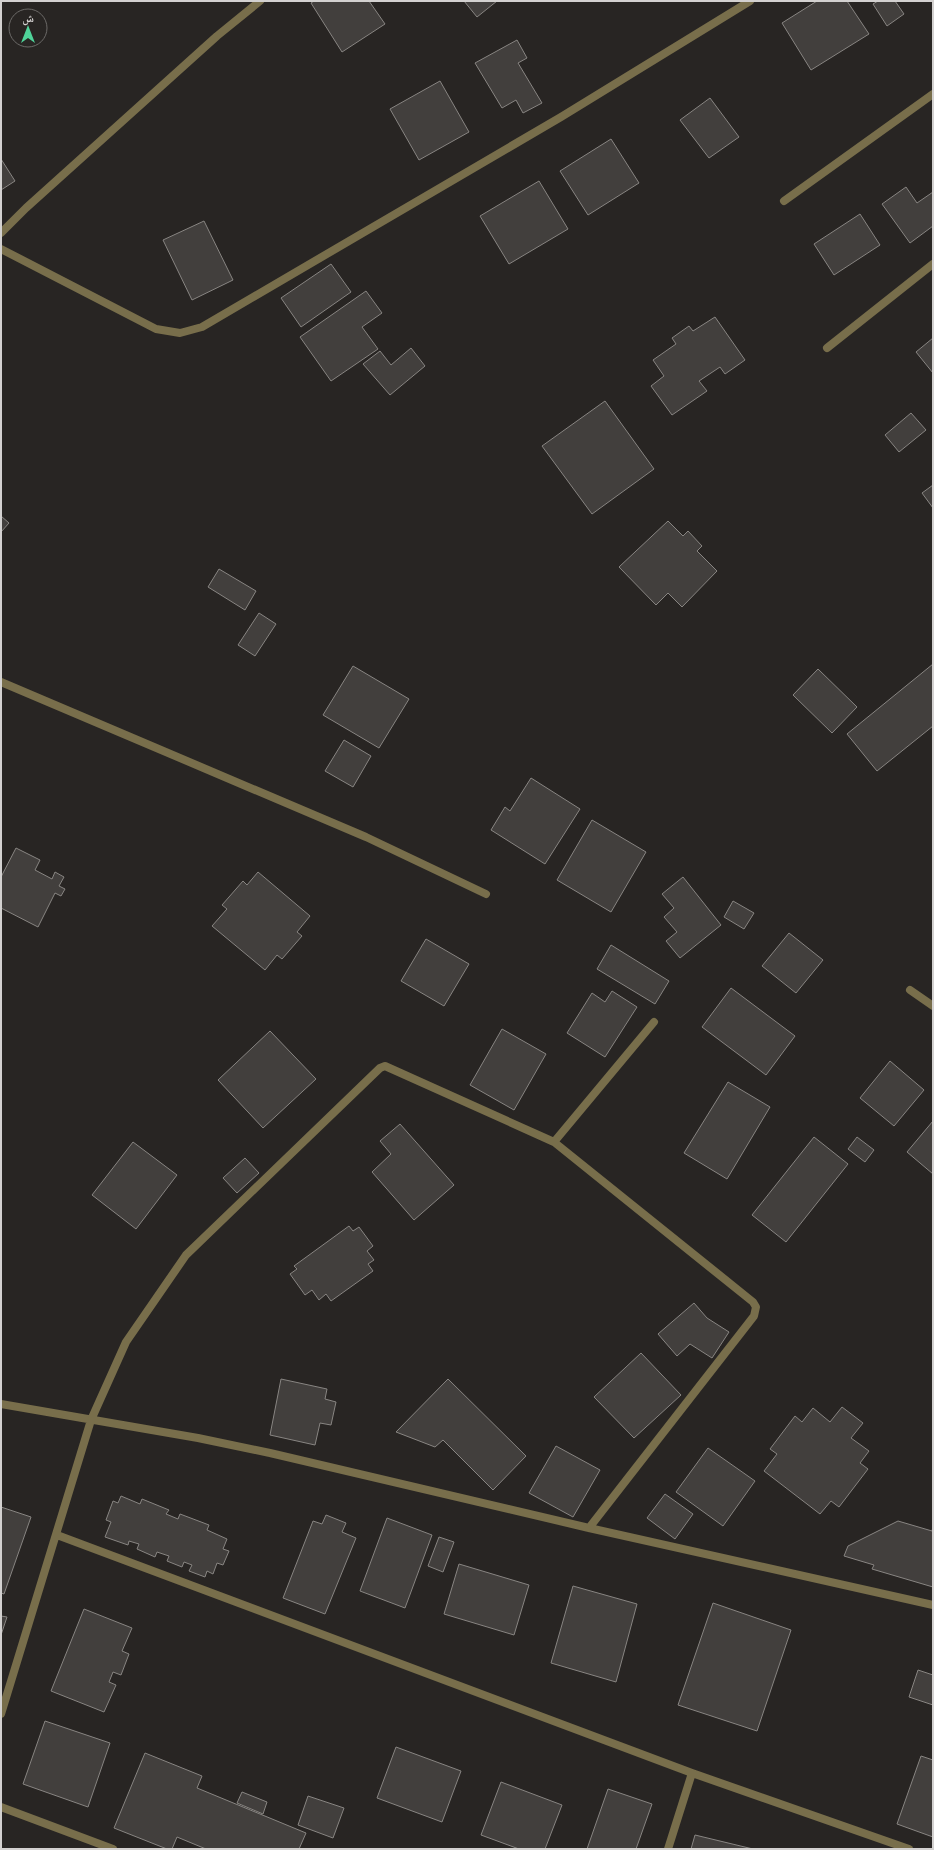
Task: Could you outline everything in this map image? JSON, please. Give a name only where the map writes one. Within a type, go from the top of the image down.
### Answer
[{"type":"street","points":[[1,233],[26,208],[217,36],[260,1]]},
{"type":"street","points":[[1,249],[156,329],[180,333],[202,327],[473,167],[561,118],[750,1]]},
{"type":"street","points":[[784,201],[933,94]]},
{"type":"street","points":[[827,348],[933,264]]},
{"type":"street","points":[[1,682],[366,837],[486,894]]},
{"type":"street","points":[[910,990],[933,1006]]},
{"type":"street","points":[[554,1142],[654,1022]]},
{"type":"street","points":[[1,1714],[91,1420],[126,1342],[186,1255],[380,1068],[385,1066],[393,1068],[554,1142],[753,1302],[756,1307],[754,1316],[589,1528]]},
{"type":"street","points":[[1,1404],[198,1438],[270,1453],[589,1528],[933,1605]]},
{"type":"street","points":[[57,1535],[692,1773],[909,1849]]},
{"type":"street","points":[[668,1849],[692,1773]]},
{"type":"street","points":[[1,1807],[113,1849]]},
{"type":"building","points":[[314,1],[369,1],[385,24],[342,52],[311,3]]},
{"type":"building","points":[[464,1],[497,1],[477,17]]},
{"type":"building","points":[[817,1],[847,1],[869,34],[811,70],[782,23]]},
{"type":"building","points":[[878,1],[895,1],[904,14],[887,26],[873,4]]},
{"type":"building","points":[[517,40],[527,58],[518,63],[542,103],[523,113],[516,100],[502,108],[475,63]]},
{"type":"building","points":[[440,81],[469,132],[419,160],[390,109]]},
{"type":"building","points":[[710,98],[739,137],[709,158],[680,120]]},
{"type":"building","points":[[611,139],[639,183],[588,215],[560,171]]},
{"type":"building","points":[[1,159],[15,181],[1,190]]},
{"type":"building","points":[[539,181],[568,229],[509,264],[480,216]]},
{"type":"building","points":[[906,187],[917,203],[933,192],[933,226],[910,243],[882,204]]},
{"type":"building","points":[[860,214],[880,245],[834,275],[814,244]]},
{"type":"building","points":[[204,221],[233,280],[192,300],[163,240]]},
{"type":"building","points":[[331,264],[351,292],[301,327],[281,298]]},
{"type":"building","points":[[366,291],[382,313],[362,327],[378,349],[331,381],[300,337]]},
{"type":"building","points":[[715,317],[745,360],[725,374],[720,367],[699,381],[707,391],[672,415],[651,386],[664,376],[653,360],[676,344],[672,338],[689,326],[693,331]]},
{"type":"building","points":[[933,338],[933,373],[916,352]]},
{"type":"building","points":[[411,348],[425,366],[390,395],[363,364],[380,351],[391,365]]},
{"type":"building","points":[[605,401],[654,469],[592,514],[542,446]]},
{"type":"building","points":[[911,413],[926,430],[899,452],[885,435]]},
{"type":"building","points":[[933,485],[933,508],[922,493]]},
{"type":"building","points":[[1,516],[9,523],[1,532]]},
{"type":"building","points":[[668,521],[683,536],[688,531],[702,546],[697,551],[717,571],[682,607],[668,593],[656,605],[619,567]]},
{"type":"building","points":[[219,569],[256,591],[245,610],[208,587]]},
{"type":"building","points":[[259,613],[276,624],[255,656],[238,645]]},
{"type":"building","points":[[933,664],[933,726],[877,771],[847,734]]},
{"type":"building","points":[[353,666],[409,699],[379,748],[323,715]]},
{"type":"building","points":[[818,669],[857,707],[832,733],[793,695]]},
{"type":"building","points":[[344,740],[371,756],[353,787],[325,771]]},
{"type":"building","points":[[531,778],[580,809],[545,864],[491,830],[505,807],[510,811]]},
{"type":"building","points":[[592,820],[646,852],[611,912],[557,880]]},
{"type":"building","points":[[16,848],[40,860],[35,870],[52,879],[55,872],[64,877],[59,886],[65,889],[61,896],[55,893],[38,927],[1,908],[1,877]]},
{"type":"building","points":[[258,872],[310,916],[297,932],[302,936],[282,959],[277,955],[265,970],[212,926],[227,909],[222,905],[243,881],[247,885]]},
{"type":"building","points":[[683,877],[721,925],[680,958],[666,941],[677,932],[664,917],[674,908],[662,894]]},
{"type":"building","points":[[733,901],[754,913],[744,929],[724,917]]},
{"type":"building","points":[[789,933],[823,960],[796,993],[762,966]]},
{"type":"building","points":[[426,939],[469,964],[444,1006],[401,981]]},
{"type":"building","points":[[611,945],[669,981],[655,1004],[597,969]]},
{"type":"building","points":[[731,988],[795,1036],[766,1075],[702,1027]]},
{"type":"building","points":[[612,991],[637,1007],[605,1057],[567,1033],[592,993],[605,1002]]},
{"type":"building","points":[[502,1029],[546,1054],[514,1110],[470,1085]]},
{"type":"building","points":[[270,1031],[316,1079],[263,1128],[218,1080]]},
{"type":"building","points":[[890,1061],[924,1090],[894,1126],[860,1098]]},
{"type":"building","points":[[728,1082],[770,1107],[727,1179],[684,1153]]},
{"type":"building","points":[[933,1121],[933,1174],[907,1152]]},
{"type":"building","points":[[400,1124],[454,1185],[414,1220],[372,1172],[391,1154],[380,1141]]},
{"type":"building","points":[[814,1137],[848,1164],[786,1242],[752,1215]]},
{"type":"building","points":[[857,1137],[874,1150],[865,1162],[848,1149]]},
{"type":"building","points":[[133,1142],[177,1175],[136,1229],[92,1195]]},
{"type":"building","points":[[245,1158],[259,1173],[237,1193],[223,1178]]},
{"type":"building","points":[[349,1226],[353,1231],[359,1227],[373,1246],[367,1251],[374,1260],[368,1264],[373,1271],[331,1301],[326,1294],[319,1300],[312,1290],[305,1295],[290,1274],[297,1269],[294,1266]]},
{"type":"building","points":[[694,1303],[707,1318],[729,1332],[712,1358],[690,1344],[677,1356],[658,1334]]},
{"type":"building","points":[[641,1353],[681,1395],[634,1438],[594,1397]]},
{"type":"building","points":[[281,1379],[327,1389],[325,1399],[336,1402],[331,1425],[320,1423],[315,1445],[270,1435]]},
{"type":"building","points":[[448,1379],[526,1456],[493,1490],[443,1440],[435,1447],[396,1432]]},
{"type":"building","points":[[842,1407],[863,1423],[851,1438],[869,1451],[860,1463],[868,1469],[839,1507],[831,1501],[820,1514],[764,1471],[777,1454],[770,1449],[795,1416],[802,1422],[813,1408],[830,1422]]},
{"type":"building","points":[[556,1446],[600,1470],[573,1517],[529,1493]]},
{"type":"building","points":[[708,1448],[755,1481],[723,1526],[676,1492]]},
{"type":"building","points":[[665,1494],[693,1514],[675,1539],[647,1518]]},
{"type":"building","points":[[121,1496],[140,1504],[142,1499],[169,1510],[166,1514],[178,1519],[180,1514],[209,1525],[207,1530],[227,1539],[223,1549],[229,1551],[223,1565],[217,1563],[213,1574],[207,1571],[205,1577],[189,1571],[192,1565],[184,1562],[182,1567],[167,1561],[169,1556],[157,1552],[155,1557],[137,1549],[139,1544],[129,1541],[128,1545],[105,1537],[111,1522],[106,1520],[113,1501],[118,1503]]},
{"type":"building","points":[[1,1507],[31,1517],[4,1594],[1,1593]]},
{"type":"building","points":[[326,1515],[346,1523],[342,1532],[356,1538],[325,1614],[283,1598],[313,1521],[322,1524]]},
{"type":"building","points":[[387,1518],[432,1535],[405,1608],[360,1591]]},
{"type":"building","points":[[898,1521],[932,1531],[933,1527],[933,1587],[872,1569],[874,1565],[844,1556],[848,1546]]},
{"type":"building","points":[[439,1537],[454,1542],[443,1572],[428,1566]]},
{"type":"building","points":[[459,1564],[529,1585],[514,1635],[444,1614]]},
{"type":"building","points":[[573,1586],[637,1604],[616,1682],[551,1663]]},
{"type":"building","points":[[713,1603],[791,1630],[757,1731],[678,1705]]},
{"type":"building","points":[[84,1609],[132,1628],[122,1651],[129,1654],[121,1675],[113,1672],[109,1682],[116,1685],[104,1712],[51,1691]]},
{"type":"building","points":[[1,1616],[7,1617],[1,1635]]},
{"type":"building","points":[[918,1670],[933,1675],[933,1705],[909,1697]]},
{"type":"building","points":[[45,1721],[110,1743],[88,1807],[23,1784]]},
{"type":"building","points":[[396,1747],[461,1771],[442,1822],[377,1798]]},
{"type":"building","points":[[145,1753],[202,1776],[197,1788],[306,1833],[299,1849],[206,1849],[177,1837],[172,1849],[167,1849],[114,1828]]},
{"type":"building","points":[[921,1756],[933,1760],[933,1837],[897,1824]]},
{"type":"building","points":[[501,1782],[562,1805],[545,1849],[519,1849],[481,1835]]},
{"type":"building","points":[[608,1789],[652,1804],[636,1849],[587,1849]]},
{"type":"building","points":[[242,1792],[267,1802],[263,1814],[237,1803]]},
{"type":"building","points":[[308,1796],[344,1808],[333,1838],[298,1825]]},
{"type":"building","points":[[695,1835],[753,1849],[691,1849]]}]
